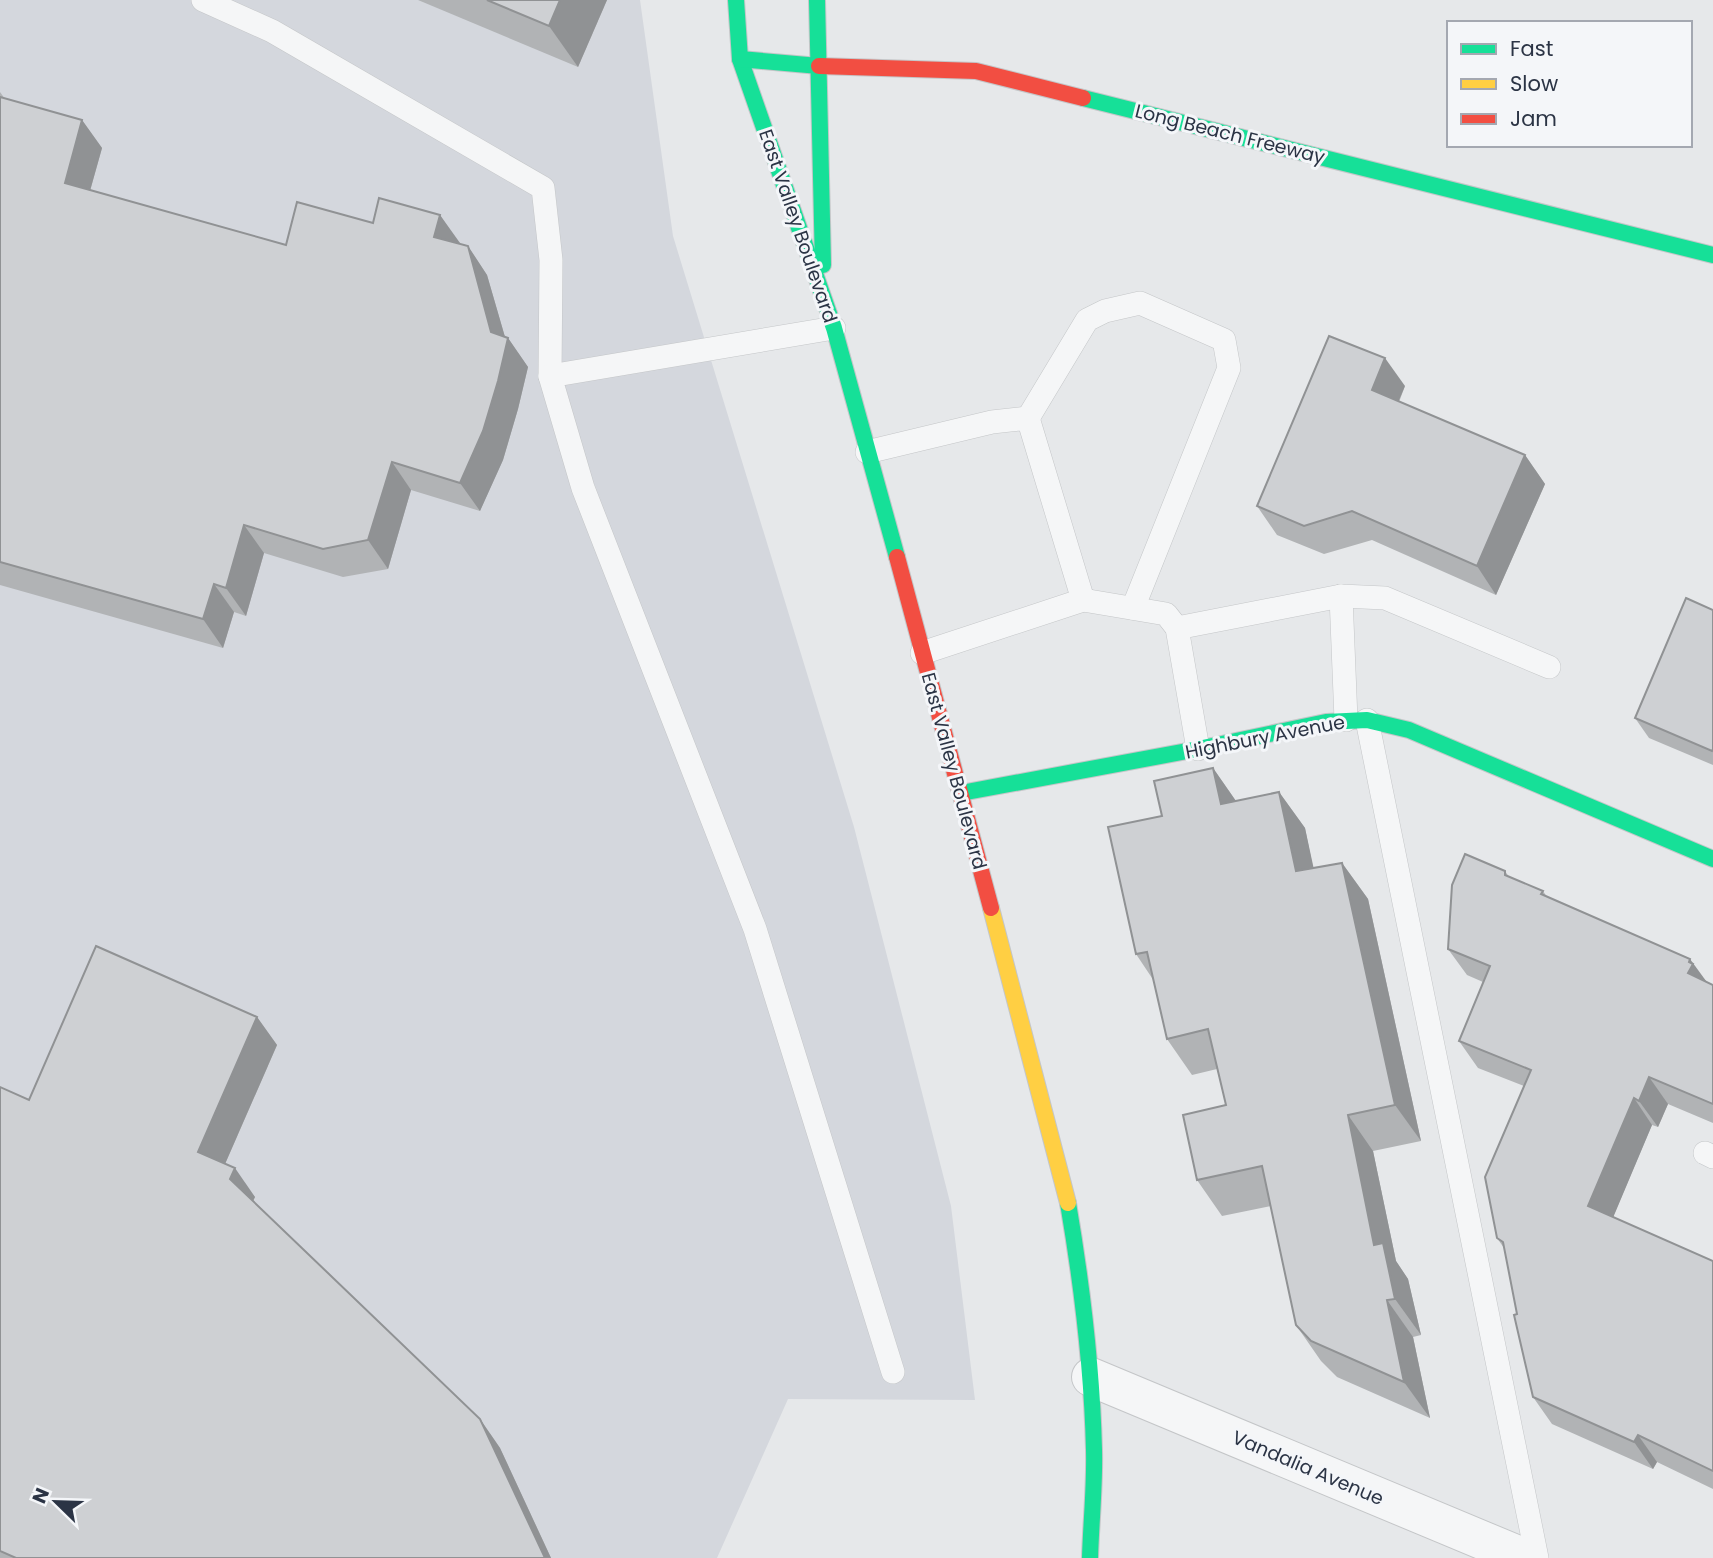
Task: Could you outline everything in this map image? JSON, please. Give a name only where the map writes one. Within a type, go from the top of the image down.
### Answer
[{"type":"main road","name":"East Valley Boulevard","points":[[736,0],[740,59],[834,328],[1065,1187],[1082,1283],[1091,1377],[1094,1453],[1090,1558]]},
{"type":"main road","points":[[817,0],[824,298]]},
{"type":"main road","name":"Long Beach Freeway","points":[[740,59],[820,66],[976,71],[1713,255]]},
{"type":"main road","name":"Highbury Avenue","points":[[961,793],[1326,722],[1356,720],[1409,730],[1713,859]]},
{"type":"street","name":"Vandalia Avenue","points":[[1091,1377],[1525,1558]]},
{"type":"lane","points":[[203,0],[272,31],[543,188],[551,260],[550,376],[583,488],[755,929],[893,1372]]},
{"type":"lane","points":[[1083,600],[1028,418],[1087,320],[1105,311],[1140,303],[1224,340],[1228,368],[1133,608]]},
{"type":"lane","points":[[550,376],[834,328]]},
{"type":"lane","points":[[867,452],[992,422],[1028,418]]},
{"type":"lane","points":[[1177,628],[1341,596],[1385,598],[1549,667]]},
{"type":"lane","points":[[1341,596],[1356,720],[1537,1558]]},
{"type":"lane","points":[[922,653],[1083,600],[1166,614],[1177,628],[1198,749]]},
{"type":"shaded area","points":[[0,0],[640,0],[673,236],[854,827],[951,1206],[975,1400],[788,1399],[717,1558],[0,1558]]},
{"type":"building","points":[[487,0],[560,0],[549,26]]},
{"type":"building","points":[[0,97],[82,120],[65,183],[286,245],[297,202],[373,223],[379,198],[440,215],[434,237],[468,246],[491,332],[508,338],[483,431],[460,483],[392,462],[368,540],[323,549],[244,525],[226,588],[214,584],[203,619],[0,562]]},
{"type":"building","points":[[1329,336],[1385,358],[1372,390],[1525,455],[1477,566],[1352,511],[1304,526],[1257,506]]},
{"type":"building","points":[[1686,598],[1713,610],[1712,751],[1635,718]]},
{"type":"building","points":[[1213,768],[1221,804],[1279,792],[1296,871],[1342,863],[1395,1105],[1348,1115],[1374,1245],[1383,1243],[1395,1299],[1387,1300],[1404,1382],[1311,1341],[1296,1325],[1262,1166],[1197,1180],[1183,1115],[1226,1105],[1208,1029],[1167,1039],[1147,952],[1136,954],[1108,827],[1162,816],[1154,781]]},
{"type":"building","points":[[1465,854],[1543,891],[1541,894],[1690,959],[1689,962],[1693,964],[1688,973],[1713,985],[1713,1104],[1649,1077],[1639,1101],[1634,1098],[1588,1206],[1713,1261],[1713,1471],[1638,1435],[1634,1442],[1533,1397],[1514,1315],[1517,1314],[1503,1242],[1497,1238],[1485,1177],[1531,1070],[1459,1041],[1490,966],[1448,949],[1452,885]]},
{"type":"building","points":[[96,946],[257,1017],[198,1152],[235,1168],[230,1179],[480,1419],[545,1558],[16,1558],[0,1551],[0,1087],[29,1100]]},
{"type":"traffic: fast","points":[[736,0],[740,59],[834,328],[897,557]]},
{"type":"traffic: fast","points":[[817,0],[823,265]]},
{"type":"traffic: fast","points":[[740,59],[819,66]]},
{"type":"traffic: fast","points":[[1083,98],[1713,255]]},
{"type":"traffic: fast","points":[[961,793],[1326,722],[1367,720],[1409,730],[1713,859]]},
{"type":"traffic: fast","points":[[1068,1203],[1082,1295],[1093,1419],[1090,1558]]},
{"type":"traffic: slow","points":[[991,908],[1068,1203]]},
{"type":"traffic: jam","points":[[819,66],[976,71],[1083,98]]},
{"type":"traffic: jam","points":[[897,557],[991,908]]}]
